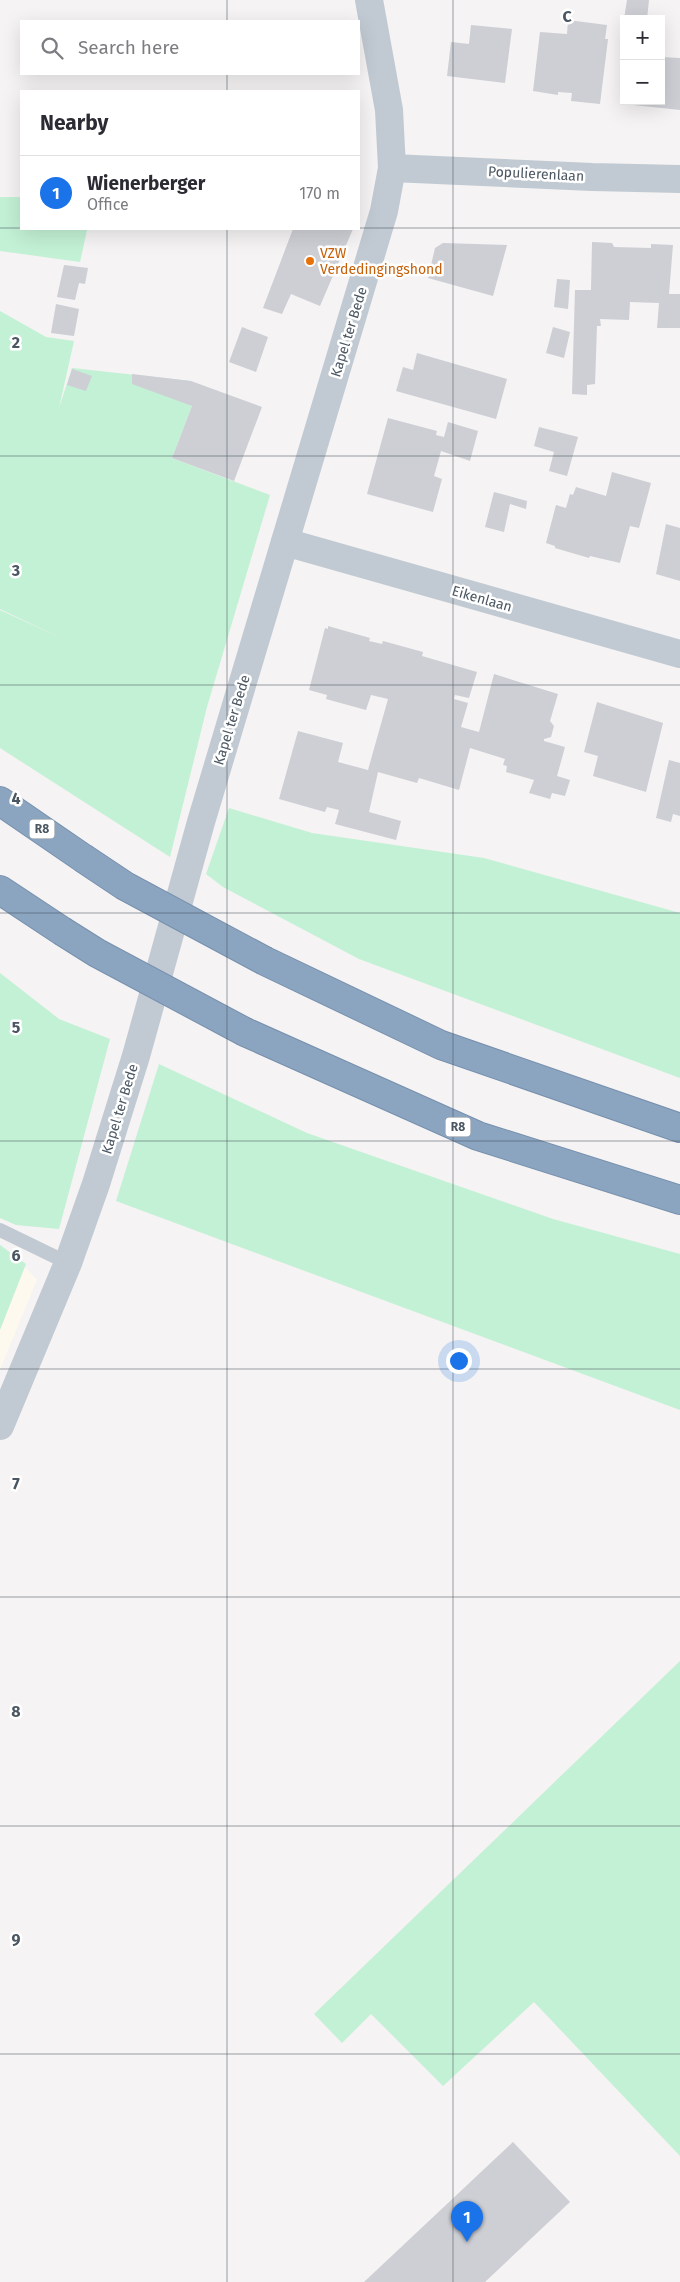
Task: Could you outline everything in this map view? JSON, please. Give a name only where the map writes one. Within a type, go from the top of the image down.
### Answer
[{"type":"highway","name":"R8","points":[[0,801],[125,886],[265,961],[441,1045],[680,1128]]},
{"type":"highway","name":"R8","points":[[0,890],[97,953],[245,1032],[478,1136],[680,1200]]},
{"type":"street","name":"Kapel ter Bede","points":[[0,1426],[68,1263],[96,1184],[136,1056],[191,857],[384,211],[392,168],[389,110],[369,0]]},
{"type":"street","name":"Populierenlaan","points":[[392,168],[680,179]]},
{"type":"street","name":"Eikenlaan","points":[[285,542],[680,654]]},
{"type":"lane","points":[[0,1230],[68,1263]]},
{"type":"shaded area","points":[[0,1247],[14,1255],[37,1280],[0,1370]]},
{"type":"green space","points":[[0,197],[20,197],[20,230],[87,230],[80,262],[0,251]]},
{"type":"green space","points":[[0,311],[46,337],[74,341],[59,408],[72,368],[191,381],[183,402],[192,406],[172,458],[270,495],[207,707],[170,857],[0,748],[0,610],[61,638],[0,609]]},
{"type":"green space","points":[[229,808],[312,833],[484,858],[680,913],[680,1078],[359,959],[223,887],[206,874]]},
{"type":"green space","points":[[0,973],[59,1019],[110,1039],[59,1229],[16,1225],[0,1218]]},
{"type":"green space","points":[[159,1064],[307,1133],[553,1219],[680,1254],[680,1410],[116,1201]]},
{"type":"green space","points":[[0,1245],[26,1264],[0,1330]]},
{"type":"green space","points":[[680,1661],[680,2156],[534,2002],[443,2086],[371,2014],[342,2043],[314,2014]]},
{"type":"building","points":[[627,0],[649,0],[647,15],[625,15]]},
{"type":"building","points":[[568,20],[607,25],[605,39],[608,39],[600,104],[571,101],[572,93],[558,92],[558,95],[533,91],[540,32],[567,34]]},
{"type":"building","points":[[471,25],[512,29],[505,83],[447,76],[451,42],[469,44]]},
{"type":"building","points":[[665,57],[680,58],[680,110],[633,105],[665,105]]},
{"type":"building","name":"VZW Verdedingingshond","points":[[293,230],[353,230],[320,306],[291,294],[282,314],[263,308]]},
{"type":"building","points":[[592,242],[612,243],[614,247],[651,248],[651,244],[673,245],[669,294],[680,294],[680,328],[657,328],[659,303],[630,302],[629,320],[600,319],[601,326],[597,326],[595,384],[587,385],[587,395],[572,394],[575,290],[591,290]]},
{"type":"building","points":[[443,243],[507,245],[493,296],[428,278],[435,248]]},
{"type":"building","points":[[64,265],[88,268],[85,284],[79,283],[75,300],[57,297]]},
{"type":"building","points":[[557,279],[570,280],[568,309],[554,307]]},
{"type":"building","points":[[56,304],[79,309],[74,336],[51,333]]},
{"type":"building","points":[[242,327],[268,337],[256,372],[229,362]]},
{"type":"building","points":[[553,327],[570,332],[564,358],[546,353]]},
{"type":"building","points":[[417,353],[507,379],[496,419],[396,391],[403,367],[413,370]]},
{"type":"building","points":[[72,369],[92,376],[86,391],[67,385]]},
{"type":"building","points":[[132,374],[191,381],[262,407],[234,481],[172,458],[192,406],[132,384]]},
{"type":"building","points":[[388,418],[437,431],[436,435],[444,437],[448,422],[478,431],[470,461],[441,451],[434,476],[442,479],[433,512],[367,494]]},
{"type":"building","points":[[539,427],[578,437],[567,476],[549,471],[554,452],[534,446]]},
{"type":"building","points":[[612,472],[651,483],[639,528],[630,526],[620,563],[590,556],[589,558],[555,548],[555,546],[546,543],[556,505],[566,508],[570,494],[573,495],[576,487],[606,496]]},
{"type":"building","points":[[494,492],[527,501],[526,509],[510,504],[504,532],[485,527]]},
{"type":"building","points":[[666,524],[680,528],[680,581],[656,574]]},
{"type":"building","points":[[328,626],[370,638],[369,641],[382,644],[383,641],[423,652],[422,656],[477,672],[469,698],[455,695],[454,699],[468,703],[461,727],[479,732],[494,674],[558,694],[550,721],[554,726],[551,737],[544,739],[544,741],[565,747],[557,776],[570,780],[565,796],[552,793],[550,799],[529,793],[534,780],[506,772],[507,766],[503,765],[505,759],[470,748],[459,790],[419,778],[417,783],[378,772],[369,812],[401,821],[396,840],[335,824],[339,810],[327,807],[325,812],[279,799],[298,731],[343,743],[338,762],[368,770],[388,699],[371,695],[366,710],[326,699],[327,695],[309,690],[325,628],[328,629]]},
{"type":"building","points":[[597,702],[663,723],[646,792],[593,776],[598,756],[584,752]]},
{"type":"building","points":[[669,760],[680,763],[680,816],[673,814],[671,822],[656,818]]},
{"type":"building","points":[[513,2142],[570,2202],[485,2282],[364,2282]]},
{"type":"place","name":"VZW Verdedingingshond","points":[[310,261]]},
{"type":"place","name":"Wienerberger","points":[[467,2242]]}]
